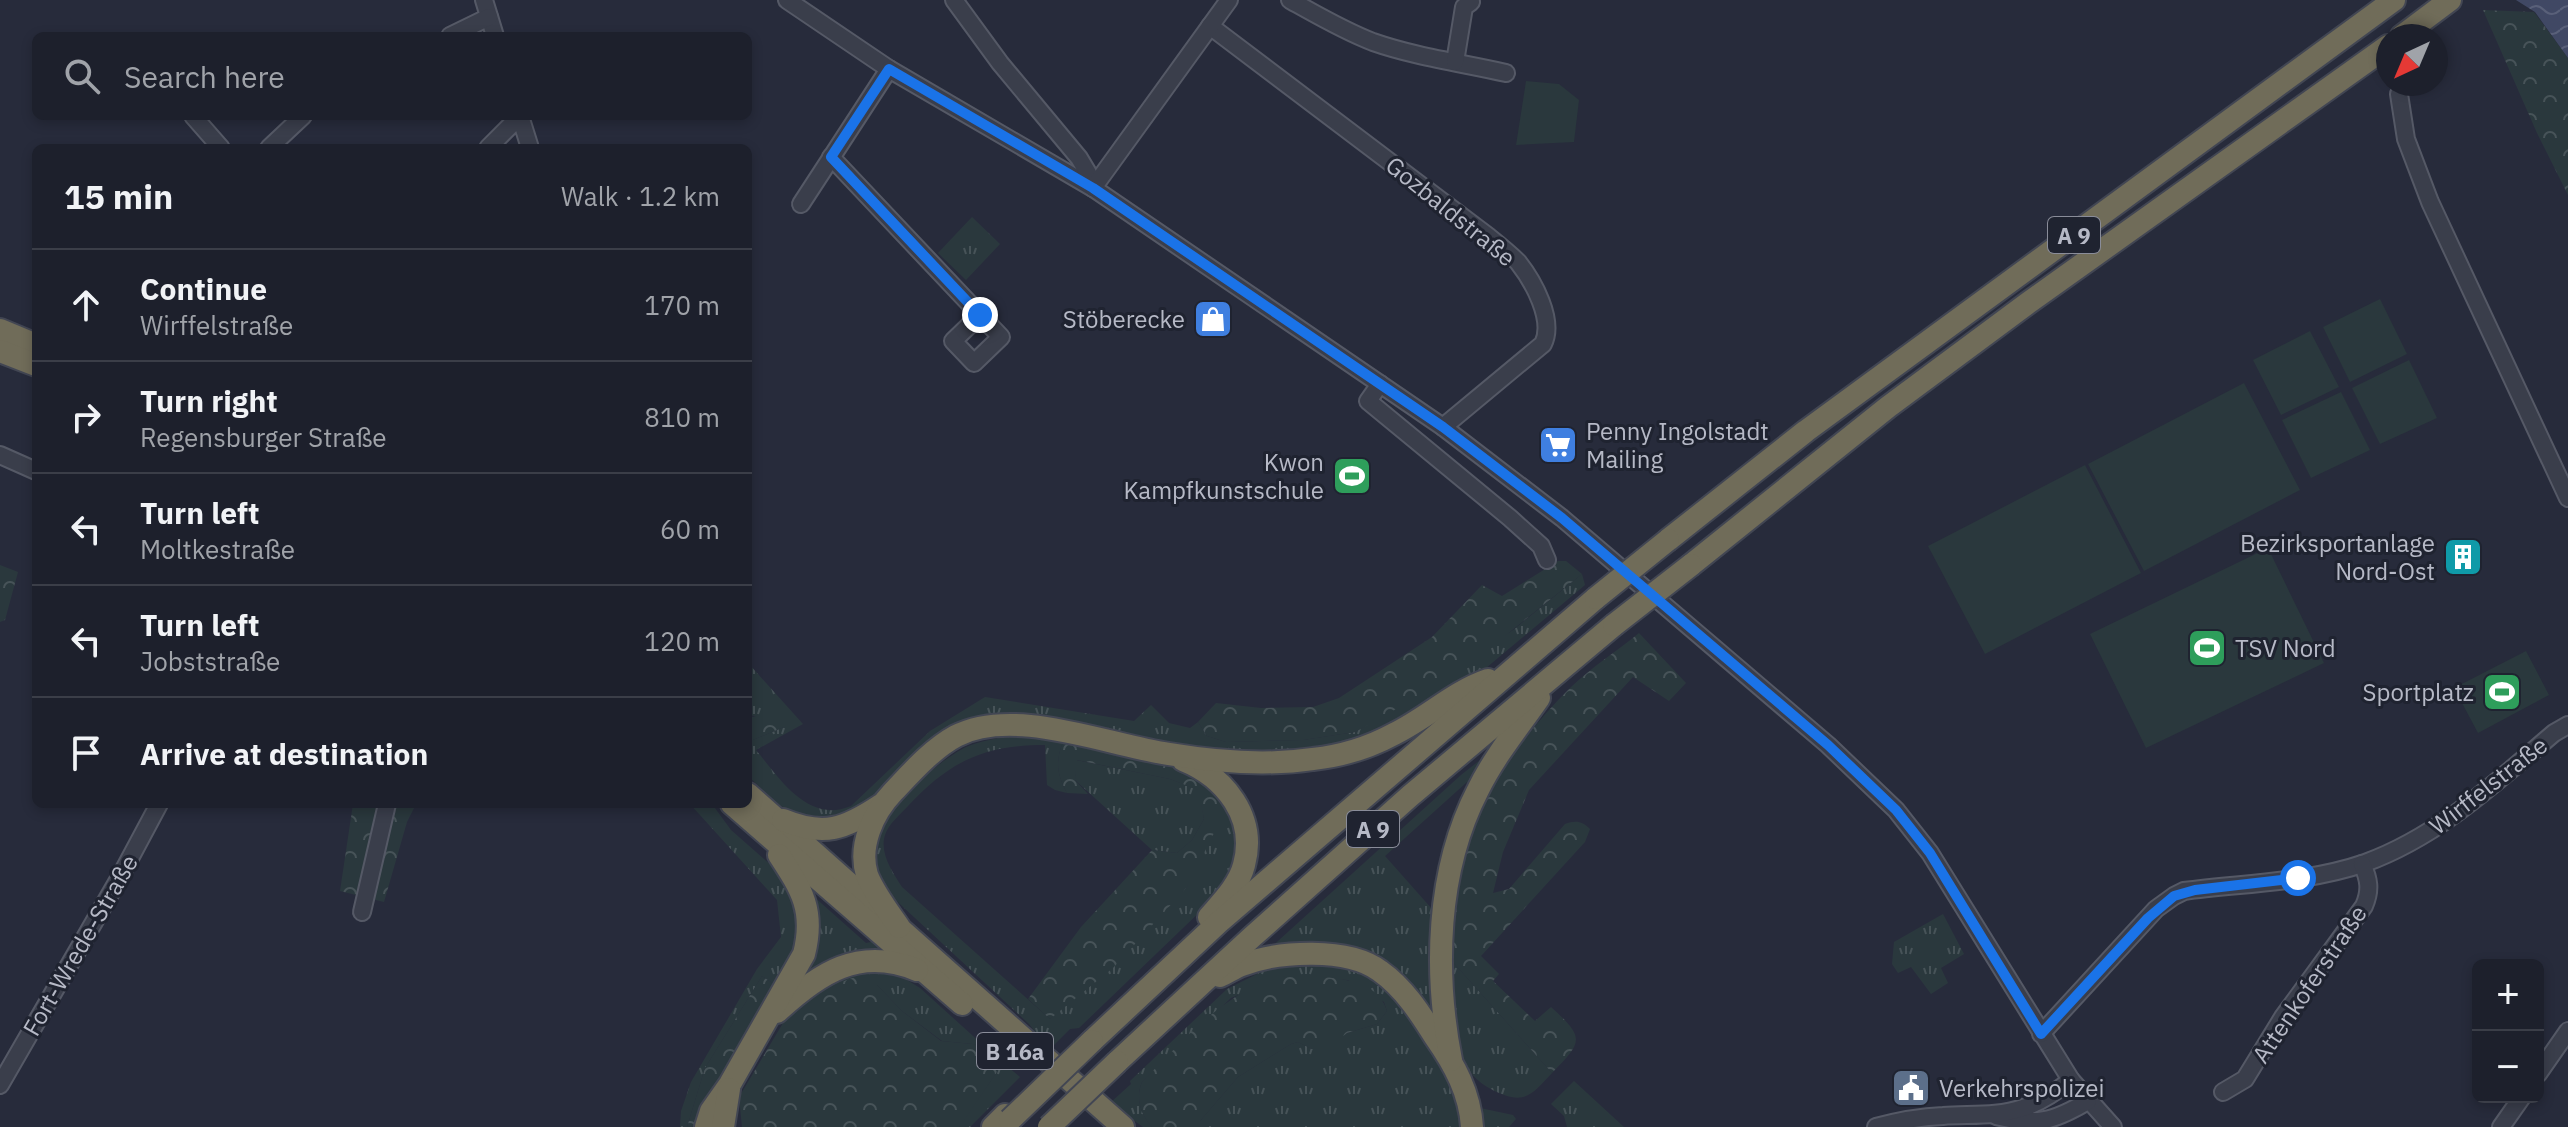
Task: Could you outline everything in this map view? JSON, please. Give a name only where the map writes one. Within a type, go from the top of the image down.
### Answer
[{"type":"highway","name":"A 9","points":[[1089,1039],[1525,656],[1668,540],[1806,431],[2394,0]]},
{"type":"highway","points":[[2418,24],[2450,0]]},
{"type":"highway","name":"A 9","points":[[1049,1127],[1194,990],[1410,796],[1614,625],[1888,407],[2028,303],[2376,55]]},
{"type":"highway","points":[[0,330],[18,356]]},
{"type":"highway","name":"A 9","points":[[1002,1122],[1193,938],[1404,751],[1488,680],[1525,656]]},
{"type":"highway","name":"A 9","points":[[1472,1127],[1467,1100],[1451,1060],[1442,1010],[1445,901],[1452,864],[1477,791],[1556,673]]},
{"type":"highway","name":"A 9","points":[[767,823],[815,830],[835,829],[860,820],[881,805],[949,741],[986,727],[1035,726],[1171,755],[1244,764],[1276,763],[1336,755],[1395,734],[1466,688],[1488,680]]},
{"type":"highway","name":"A 9","points":[[1171,755],[1195,765],[1227,789],[1240,810],[1246,836],[1244,867],[1232,888],[1193,938]]},
{"type":"highway","name":"B 16a","points":[[752,800],[767,823],[929,975],[1100,1127]]},
{"type":"highway","name":"A 9","points":[[881,805],[869,829],[865,864],[876,891],[899,927]]},
{"type":"highway","name":"B 16a","points":[[739,808],[767,823],[899,927],[1123,1127]]},
{"type":"highway","points":[[706,1127],[711,1111],[730,1084],[804,954],[809,933],[809,917],[803,895],[767,823]]},
{"type":"highway","name":"A 9","points":[[1194,990],[1241,965],[1269,958],[1304,954],[1352,959],[1379,970],[1400,989],[1414,1004],[1451,1060]]},
{"type":"highway","points":[[765,1023],[827,973],[857,961],[888,960],[929,975]]},
{"type":"highway","points":[[723,1127],[730,1084]]},
{"type":"street","points":[[484,0],[494,32]]},
{"type":"street","points":[[787,0],[889,69],[1093,188],[1443,427],[1562,518],[1867,781],[1896,810],[1930,853],[2071,1080],[2113,1127]]},
{"type":"street","points":[[954,0],[1000,63],[1079,158],[1093,188]]},
{"type":"street","points":[[1093,188],[1229,0]]},
{"type":"street","points":[[1290,0],[1342,29],[1374,42],[1410,53],[1506,73]]},
{"type":"street","points":[[1455,62],[1464,7],[1471,2]]},
{"type":"street","points":[[458,32],[489,17]]},
{"type":"street","name":"Gozbaldstraße","points":[[1210,26],[1489,237],[1526,273],[1540,302],[1547,327],[1543,344],[1443,427]]},
{"type":"street","points":[[801,204],[889,69]]},
{"type":"street","points":[[2399,96],[2406,139],[2430,202],[2568,498]]},
{"type":"street","points":[[196,120],[218,144]]},
{"type":"street","points":[[273,144],[299,120]]},
{"type":"street","points":[[492,144],[516,120]]},
{"type":"street","points":[[521,120],[529,144]]},
{"type":"street","points":[[831,157],[980,315]]},
{"type":"street","points":[[1380,384],[1368,401],[1510,518],[1541,546],[1547,560]]},
{"type":"street","points":[[0,455],[32,469]]},
{"type":"street","name":"Wirffelstraße","points":[[2041,1034],[2148,918],[2174,896],[2195,890],[2298,878],[2362,864],[2419,838],[2452,817],[2554,733],[2568,725]]},
{"type":"street","name":"Fort-Wrede-Straße","points":[[0,1085],[157,808]]},
{"type":"street","points":[[362,912],[386,808]]},
{"type":"street","name":"Attenkoferstraße","points":[[2223,1092],[2245,1079],[2283,1017],[2364,906],[2369,887],[2362,864]]},
{"type":"street","points":[[2544,1065],[2568,1031]]},
{"type":"street","points":[[1876,1127],[1941,1116],[1990,1115],[2021,1109],[2048,1097],[2071,1080]]},
{"type":"street","points":[[1990,1115],[2028,1125],[2063,1116],[2088,1101]]},
{"type":"street","points":[[2501,1127],[2518,1103]]},
{"type":"green space","points":[[2483,10],[2534,12],[2568,58],[2568,195],[2537,133]]},
{"type":"green space","points":[[1526,81],[1559,84],[1579,100],[1574,142],[1516,145]]},
{"type":"green space","points":[[972,217],[1000,244],[966,280],[938,253]]},
{"type":"green space","points":[[2380,299],[2407,354],[2350,382],[2323,327]]},
{"type":"green space","points":[[2310,331],[2339,387],[2281,415],[2253,360]]},
{"type":"green space","points":[[2409,360],[2437,418],[2380,444],[2352,388]]},
{"type":"green space","points":[[2244,383],[2300,490],[2144,571],[2088,464]]},
{"type":"green space","points":[[2341,392],[2370,450],[2311,478],[2282,420]]},
{"type":"green space","points":[[2085,465],[2141,573],[1985,654],[1928,546]]},
{"type":"green space","name":"TSV Nord","points":[[2268,548],[2324,663],[2146,748],[2090,634]]},
{"type":"green space","points":[[1558,561],[1566,561],[1582,574],[1455,676],[1355,732],[1303,740],[1226,742],[1207,736],[1198,722],[1216,703],[1261,708],[1313,707],[1339,698],[1432,637],[1482,585],[1502,596]]},
{"type":"green space","points":[[0,565],[18,572],[5,620],[0,622]]},
{"type":"green space","points":[[1582,574],[1585,585],[1486,668],[1445,698],[1372,738],[1270,759],[988,718],[862,812],[832,825],[795,815],[752,780],[752,740],[784,727],[752,715],[752,667],[803,724],[756,750],[796,796],[821,809],[836,810],[851,806],[930,731],[985,697],[1134,721],[1151,705],[1169,723],[1190,728],[1198,722],[1207,736],[1226,742],[1303,740],[1355,732],[1513,630]]},
{"type":"green space","points":[[1639,633],[1686,683],[1669,701],[1633,677],[1529,790],[1503,852],[1493,893],[1509,889],[1565,824],[1579,822],[1590,829],[1585,842],[1481,956],[1499,974],[1493,981],[1535,1021],[1551,1007],[1570,1026],[1576,1040],[1574,1046],[1552,1073],[1452,961],[1459,875],[1479,814],[1519,746],[1571,687]]},
{"type":"green space","name":"Sportplatz","points":[[2526,651],[2549,695],[2478,733],[2454,688]]},
{"type":"green space","points":[[774,714],[781,718],[784,727],[752,740],[752,717]]},
{"type":"green space","points":[[1008,736],[1063,742],[1058,768],[1067,793],[1047,785],[1045,745],[986,752],[954,767],[923,790],[889,827],[884,849],[902,887],[1050,1019],[1187,887],[1218,790],[1238,825],[1234,873],[1208,904],[1079,1028],[1070,1029],[1049,1050],[1029,1024],[887,892],[873,862],[880,827],[895,805],[918,782],[966,747]]},
{"type":"green space","points":[[1063,742],[1183,768],[1218,790],[1221,803],[1215,831],[1187,887],[1113,968],[1050,1019],[1028,999],[1081,927],[1152,850],[1177,853],[1192,840],[1204,819],[1198,790],[1170,779],[1077,760],[1075,780],[1088,794],[1067,793],[1058,768]]},
{"type":"green space","points":[[1503,742],[1474,788],[1467,782],[1385,856],[1440,918],[1437,1027],[1396,976],[1266,952],[1461,775]]},
{"type":"green space","points":[[1076,760],[1170,779],[1199,790],[1204,819],[1192,840],[1177,853],[1152,850],[1075,780]]},
{"type":"green space","points":[[352,808],[414,808],[407,822],[384,902],[340,891]]},
{"type":"green space","points":[[694,808],[715,808],[731,830],[779,872],[795,892],[801,939],[777,986],[762,976],[705,1068],[687,1127],[680,1127],[681,1111],[691,1082],[757,969],[781,937],[777,900]]},
{"type":"green space","points":[[812,895],[866,943],[876,941],[895,957],[797,980]]},
{"type":"green space","points":[[1943,914],[1964,954],[1941,968],[1948,983],[1931,994],[1911,967],[1898,973],[1892,964],[1894,942]]},
{"type":"green space","points":[[1291,961],[1359,969],[1389,989],[1432,1043],[1452,1088],[1461,1127],[1200,1127],[1200,1121],[1238,1077],[1291,1044],[1298,1042],[1312,1049],[1377,1024],[1387,1011],[1384,1002],[1348,980],[1285,976],[1231,998],[1142,1082],[1140,1106],[1152,1127],[1143,1127],[1110,1103],[1227,989],[1269,968]]},
{"type":"green space","points":[[1452,961],[1552,1073],[1529,1095],[1516,1098],[1499,1093],[1481,1083],[1468,1070],[1454,1037]]},
{"type":"green space","points":[[868,968],[894,972],[920,988],[983,1045],[942,1041],[902,1011],[877,985],[812,993],[825,984]]},
{"type":"green space","points":[[1292,975],[1333,978],[1360,984],[1381,999],[1387,1011],[1377,1024],[1347,1033],[1325,1050],[1312,1049],[1298,1042],[1291,1044],[1238,1077],[1200,1121],[1200,1127],[1152,1127],[1140,1106],[1142,1082],[1191,1032],[1229,1001],[1270,980]]},
{"type":"green space","points":[[762,976],[777,986],[720,1079],[698,1127],[687,1127],[705,1068]]},
{"type":"green space","points":[[855,977],[877,985],[902,1011],[941,1041],[983,1045],[1003,1063],[961,1125],[742,1127],[739,1097],[783,1023],[812,993]]},
{"type":"green space","points":[[1003,1063],[1020,1077],[970,1127],[959,1127]]},
{"type":"green space","points":[[1574,1081],[1624,1127],[1567,1127],[1564,1116],[1551,1104]]},
{"type":"green space","points":[[1480,1108],[1513,1115],[1516,1119],[1509,1127],[1482,1127]]},
{"type":"water","points":[[2516,0],[2568,0],[2568,58],[2535,12]]},
{"type":"place","name":"Stöberecke","points":[[1213,319]]},
{"type":"place","name":"Penny Ingolstadt Mailing","points":[[1558,445]]},
{"type":"place","name":"Kwon Kampfkunstschule","points":[[1352,476]]},
{"type":"place","name":"Bezirksportanlage Nord-Ost","points":[[2463,557]]},
{"type":"place","name":"TSV Nord","points":[[2207,648]]},
{"type":"place","name":"Sportplatz","points":[[2502,692]]},
{"type":"place","name":"Verkehrspolizei","points":[[1911,1088]]},
{"type":"route","points":[[980,315],[831,157],[889,69],[1093,188],[1443,427],[1531,492],[1828,745],[1896,810],[1930,853],[2041,1034],[2164,902],[2184,891],[2298,878]]}]
